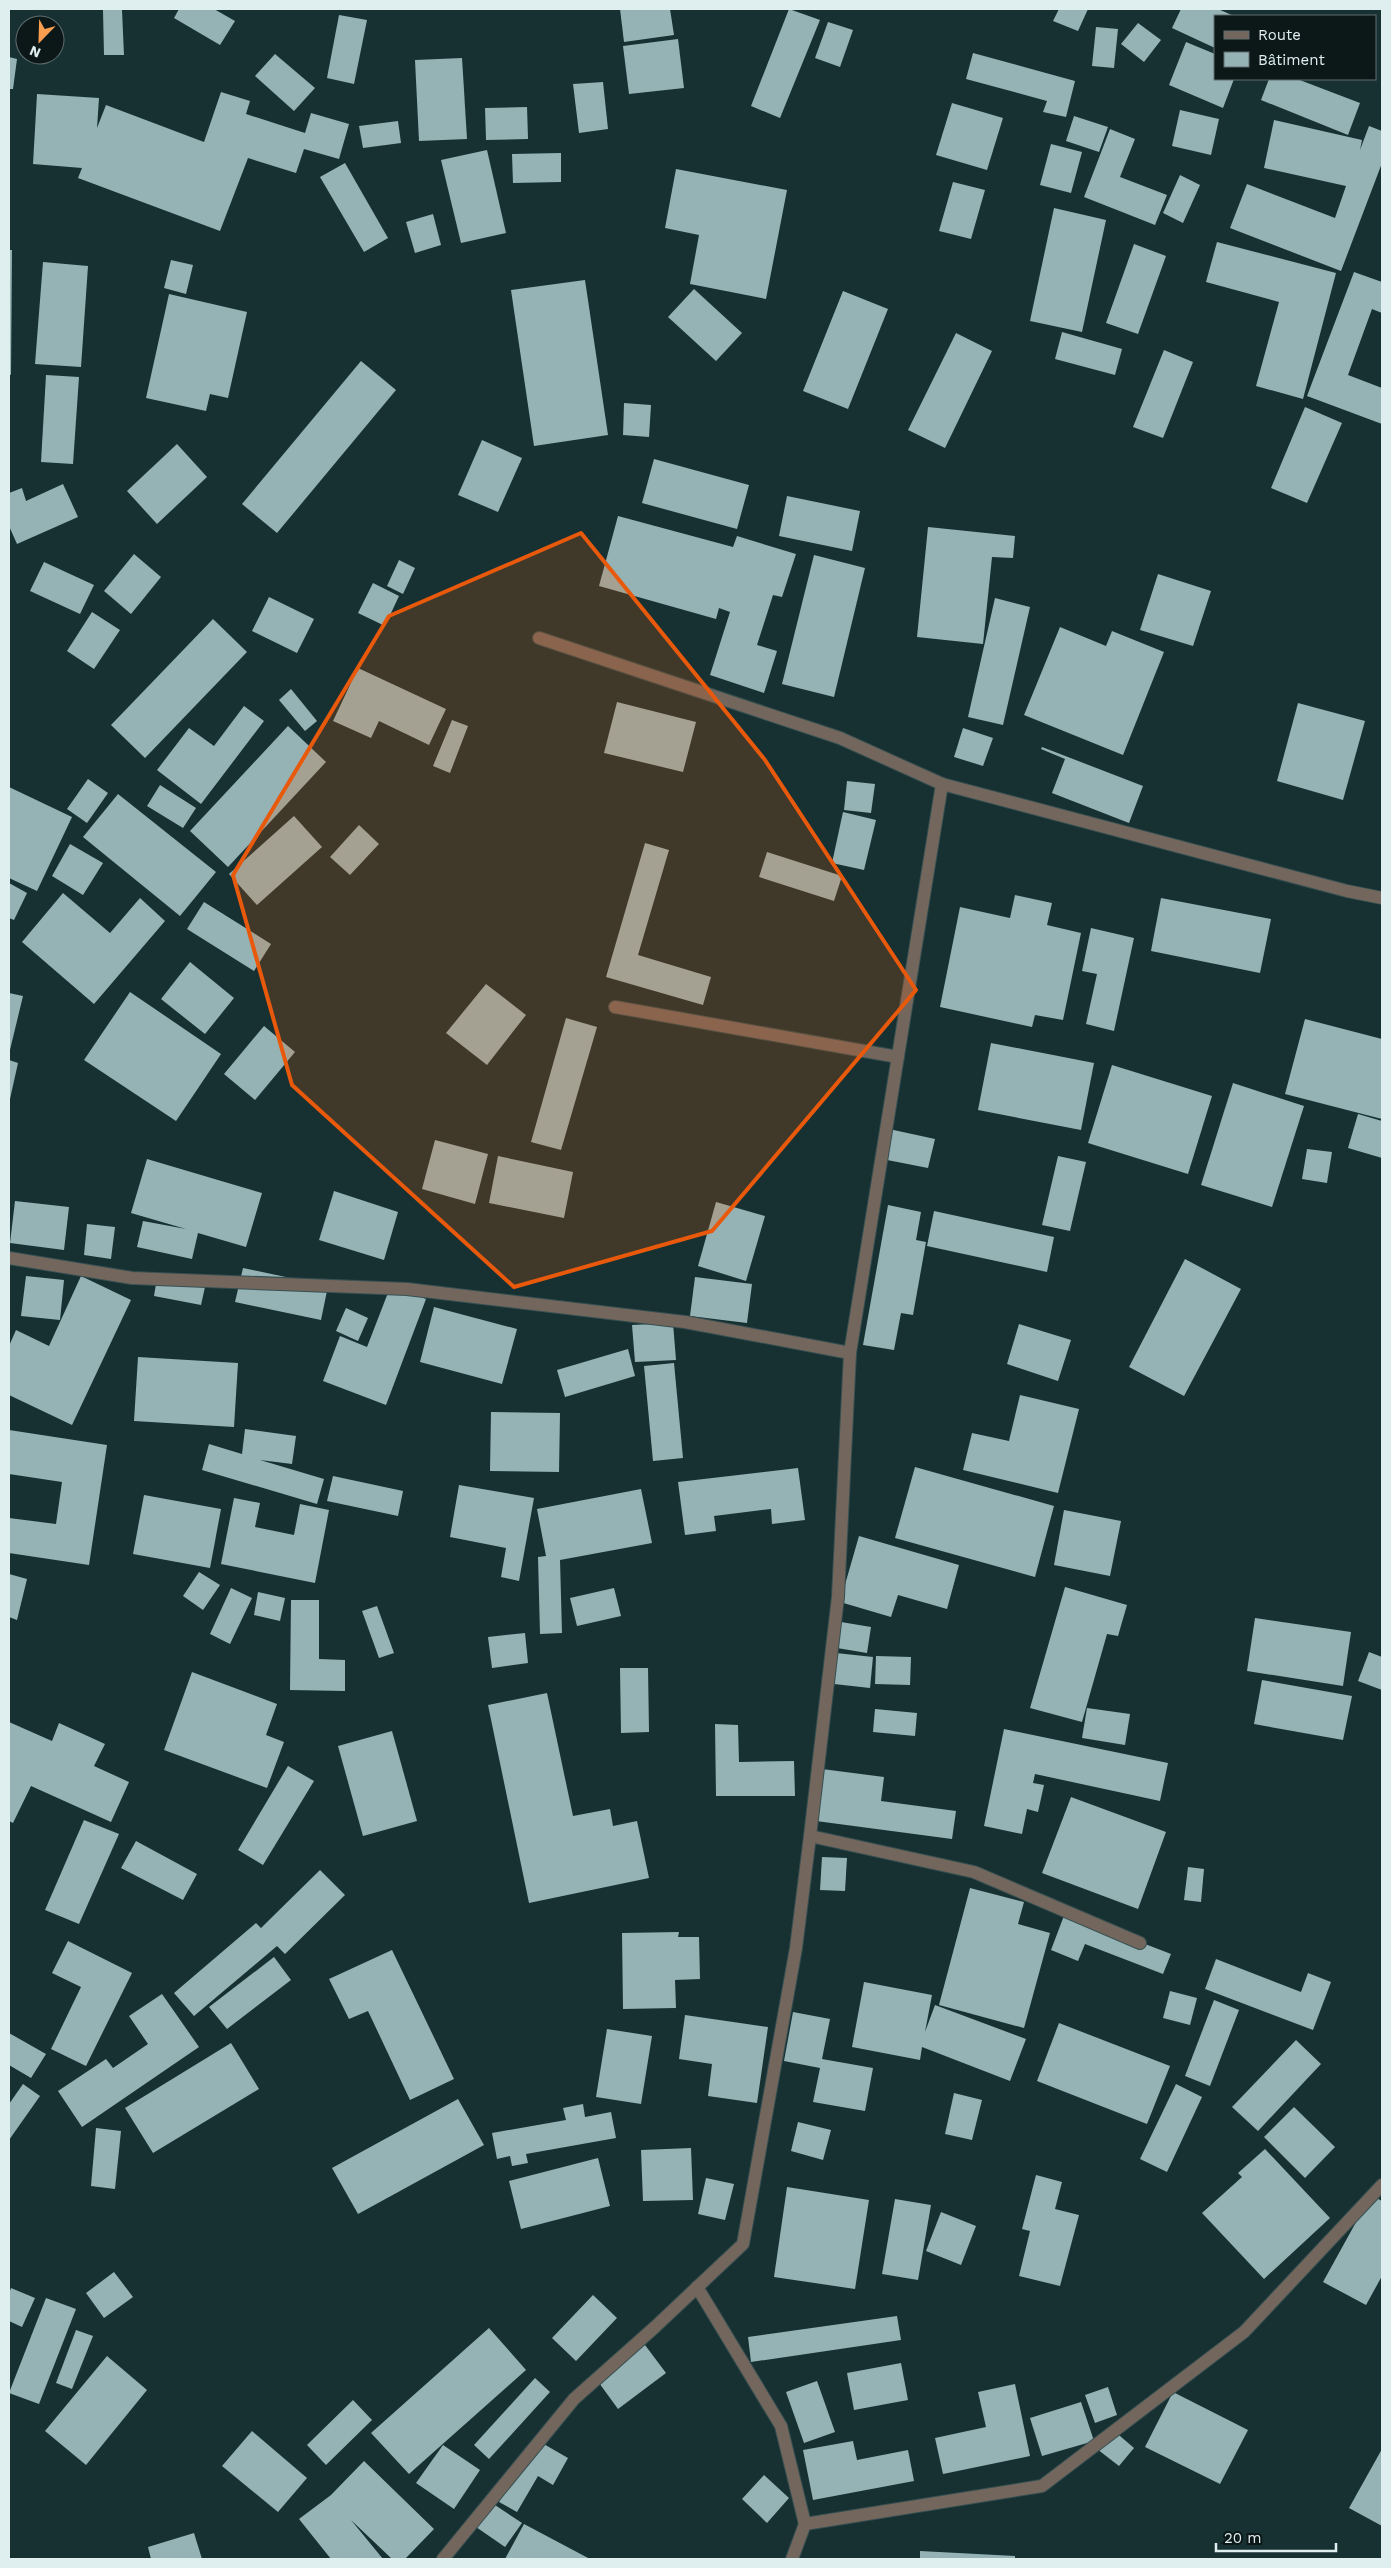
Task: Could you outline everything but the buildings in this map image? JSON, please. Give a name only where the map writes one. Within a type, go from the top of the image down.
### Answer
[{"type":"street","points":[[540,638],[840,738],[942,784],[1347,891],[1382,898]]},
{"type":"street","points":[[443,2559],[574,2399],[743,2244],[796,1948],[810,1836],[838,1597],[850,1353],[942,784]]},
{"type":"street","points":[[615,1007],[898,1057]]},
{"type":"street","points":[[9,1258],[132,1278],[407,1289],[685,1322],[850,1353]]},
{"type":"street","points":[[810,1836],[974,1872],[1140,1943]]},
{"type":"street","points":[[805,2524],[1042,2486],[1244,2332],[1382,2185]]},
{"type":"street","points":[[697,2287],[781,2426],[805,2524],[792,2559]]},
{"type":"highlighted area","points":[[581,533],[765,760],[916,990],[712,1231],[514,1287],[292,1085],[233,875],[389,616]]}]
